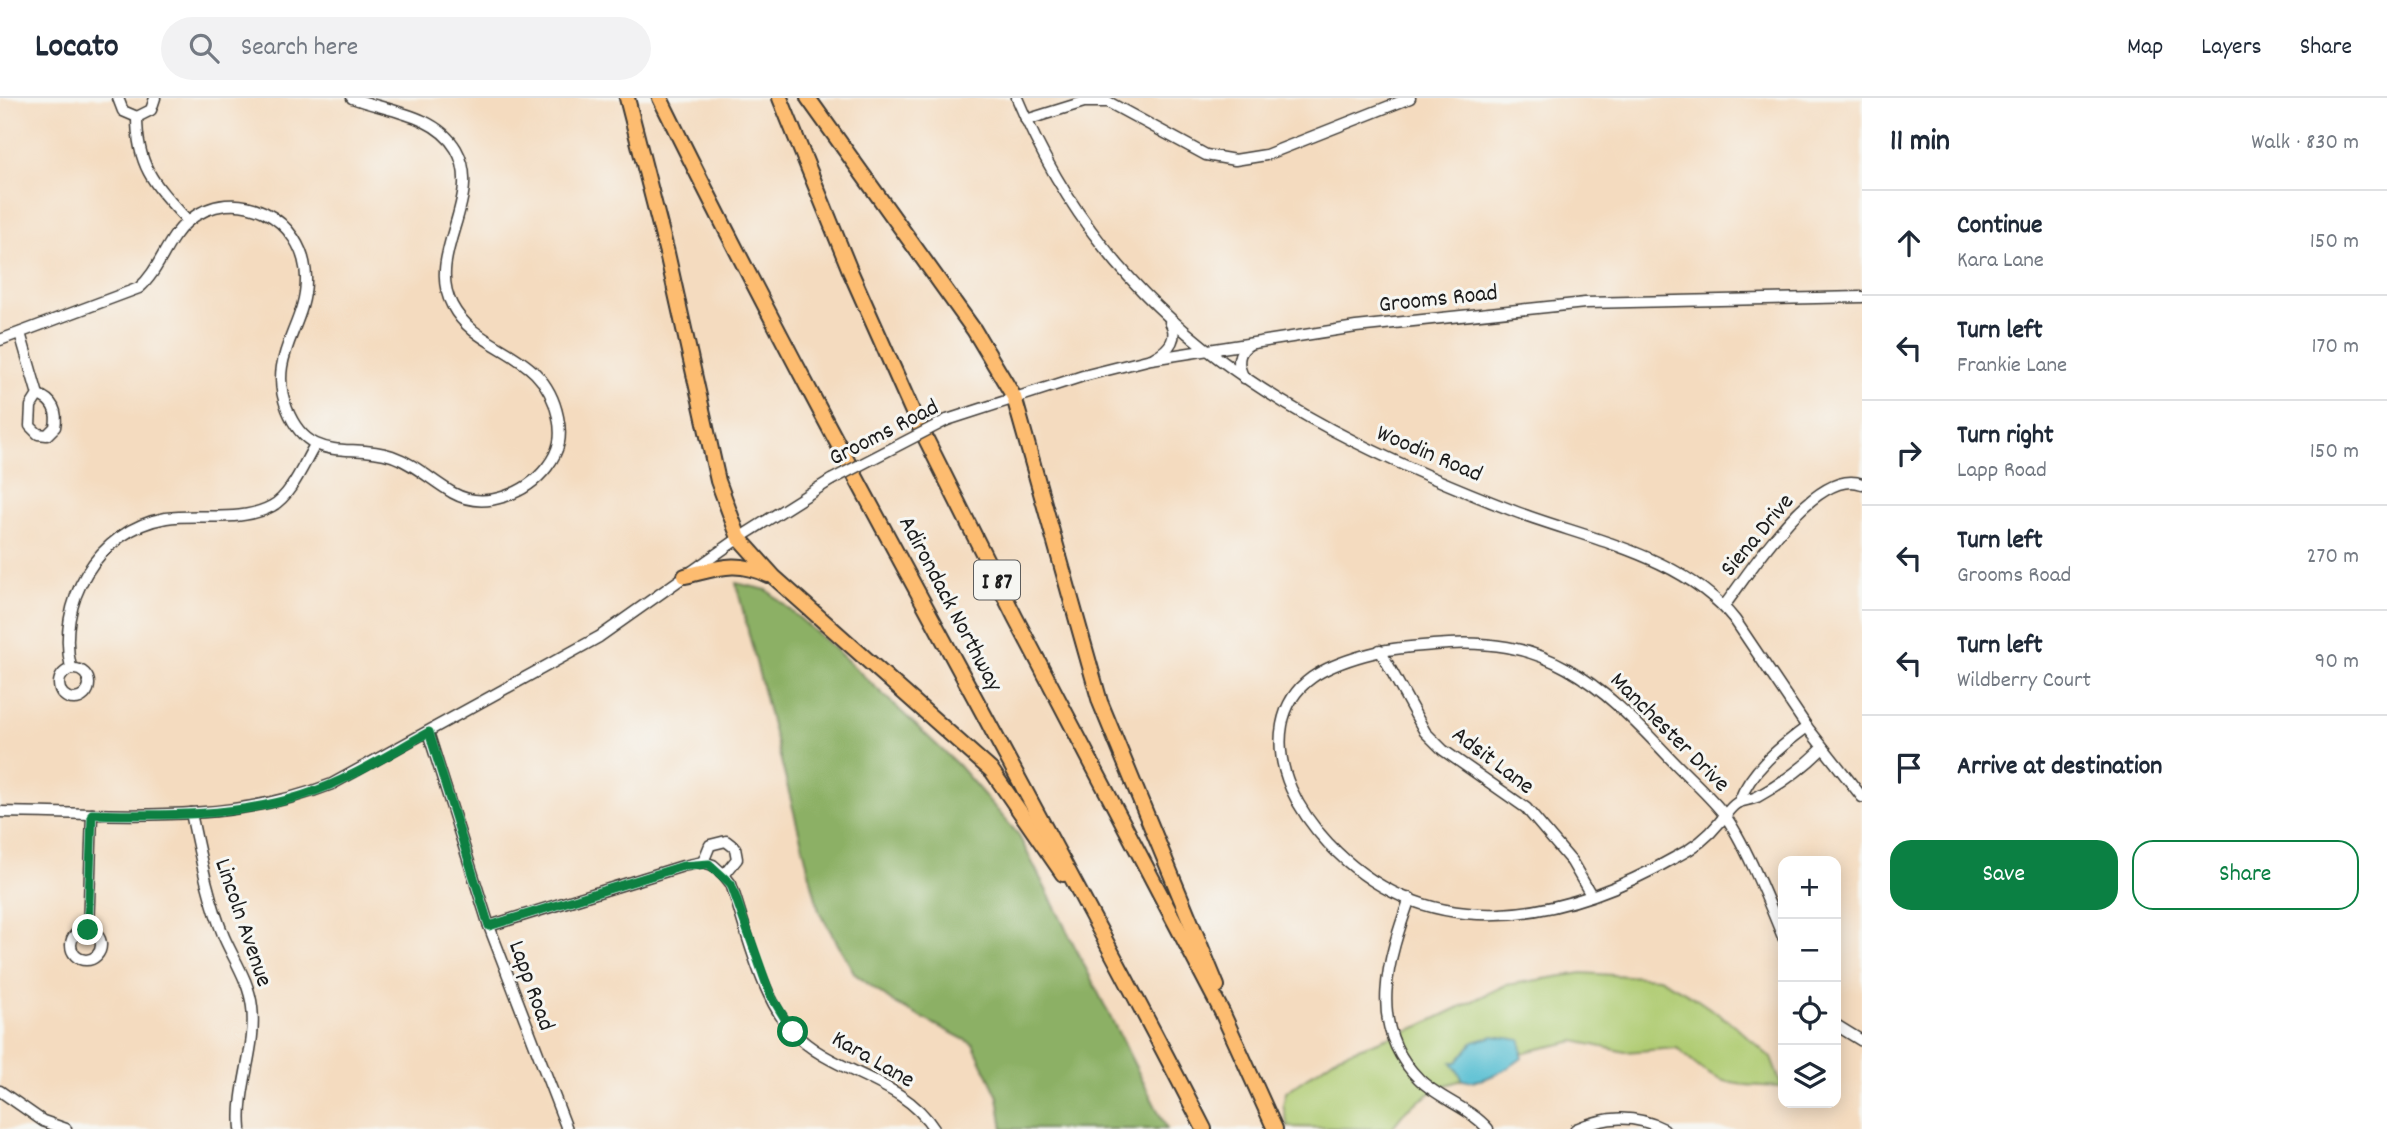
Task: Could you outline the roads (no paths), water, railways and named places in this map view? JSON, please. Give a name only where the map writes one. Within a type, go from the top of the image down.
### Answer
[{"type":"highway","points":[[627,98],[667,253],[718,481],[739,538],[774,578],[992,771],[1104,933]]},
{"type":"highway","name":"Adirondack Northway","points":[[660,98],[727,232],[1104,933],[1204,1129]]},
{"type":"highway","name":"Adirondack Northway","points":[[780,98],[915,417],[1240,1049],[1275,1129]]},
{"type":"highway","points":[[808,98],[974,330],[1014,397],[1100,702],[1240,1049]]},
{"type":"highway","points":[[685,576],[742,565],[774,578]]},
{"type":"street","points":[[118,98],[123,111],[137,117],[151,110],[155,98]]},
{"type":"street","points":[[0,340],[139,288],[146,282],[172,239],[188,221],[209,209],[243,204],[264,210],[280,221],[298,243],[305,269],[305,292],[281,361],[281,388],[291,419],[315,445],[335,451],[387,455],[418,468],[452,492],[471,499],[517,494],[531,484],[552,459],[561,439],[555,401],[547,385],[528,365],[468,324],[450,300],[445,278],[449,245],[464,183],[456,149],[447,137],[427,122],[352,98]]},
{"type":"street","name":"Woodin Road","points":[[1017,98],[1048,165],[1082,220],[1127,276],[1167,318],[1203,349],[1290,409],[1382,456],[1514,511],[1643,556],[1676,573],[1724,606],[1759,652],[1807,727],[1862,797]]},
{"type":"street","points":[[1026,120],[1084,102],[1110,100],[1206,155],[1235,160],[1266,155],[1410,98]]},
{"type":"street","points":[[137,117],[137,145],[148,173],[188,221]]},
{"type":"street","name":"Grooms Road","points":[[0,812],[191,813],[264,805],[305,795],[332,784],[429,732],[599,637],[739,538],[831,480],[947,420],[1014,397],[1151,359],[1356,327],[1585,303],[1862,298]]},
{"type":"street","points":[[1151,359],[1172,343],[1174,332],[1167,318]]},
{"type":"street","points":[[20,333],[38,395]]},
{"type":"street","points":[[1244,379],[1238,368],[1239,357],[1244,347],[1255,342]]},
{"type":"street","points":[[71,668],[66,648],[68,616],[80,583],[100,555],[150,522],[232,515],[271,506],[292,482],[315,445]]},
{"type":"street","name":"Siena Drive","points":[[1724,606],[1800,510],[1831,486],[1852,481],[1862,484]]},
{"type":"street","name":"Manchester Drive","points":[[1724,814],[1630,715],[1593,683],[1548,658],[1494,643],[1456,643],[1380,650],[1325,668],[1298,688],[1289,700],[1280,748],[1284,768],[1298,804],[1320,834],[1350,865],[1410,898],[1437,909],[1478,916],[1542,909],[1591,895],[1676,858],[1698,844],[1724,814],[1739,802],[1761,794],[1808,763],[1823,748]]},
{"type":"street","name":"Adsit Lane","points":[[1380,650],[1425,732],[1443,750],[1526,808],[1572,862],[1591,895]]},
{"type":"street","name":"Manchester Drive","points":[[1739,802],[1743,790],[1772,757],[1807,727]]},
{"type":"street","name":"Lapp Road","points":[[429,732],[489,926],[567,1129]]},
{"type":"street","name":"Lincoln Avenue","points":[[191,813],[212,900],[224,937],[243,976],[252,1007],[253,1038],[242,1090],[241,1129]]},
{"type":"street","points":[[88,930],[92,814]]},
{"type":"street","points":[[1724,814],[1778,927]]},
{"type":"street","points":[[489,926],[683,866],[703,862],[713,865],[724,875],[737,859],[731,844],[720,840],[710,845],[703,862]]},
{"type":"street","name":"Kara Lane","points":[[724,875],[731,884],[770,994],[793,1032],[821,1054],[904,1096],[934,1129]]},
{"type":"street","points":[[1410,898],[1386,973],[1386,1020],[1392,1036],[1419,1079],[1488,1129]]},
{"type":"street","points":[[1841,1028],[1862,1041]]},
{"type":"street","points":[[0,1091],[43,1121],[66,1129]]},
{"type":"street","points":[[1576,1129],[1607,1118],[1622,1117],[1651,1122],[1664,1129]]},
{"type":"water","points":[[1494,1036],[1521,1040],[1522,1058],[1486,1078],[1463,1080],[1452,1062],[1457,1062],[1473,1042]]}]
